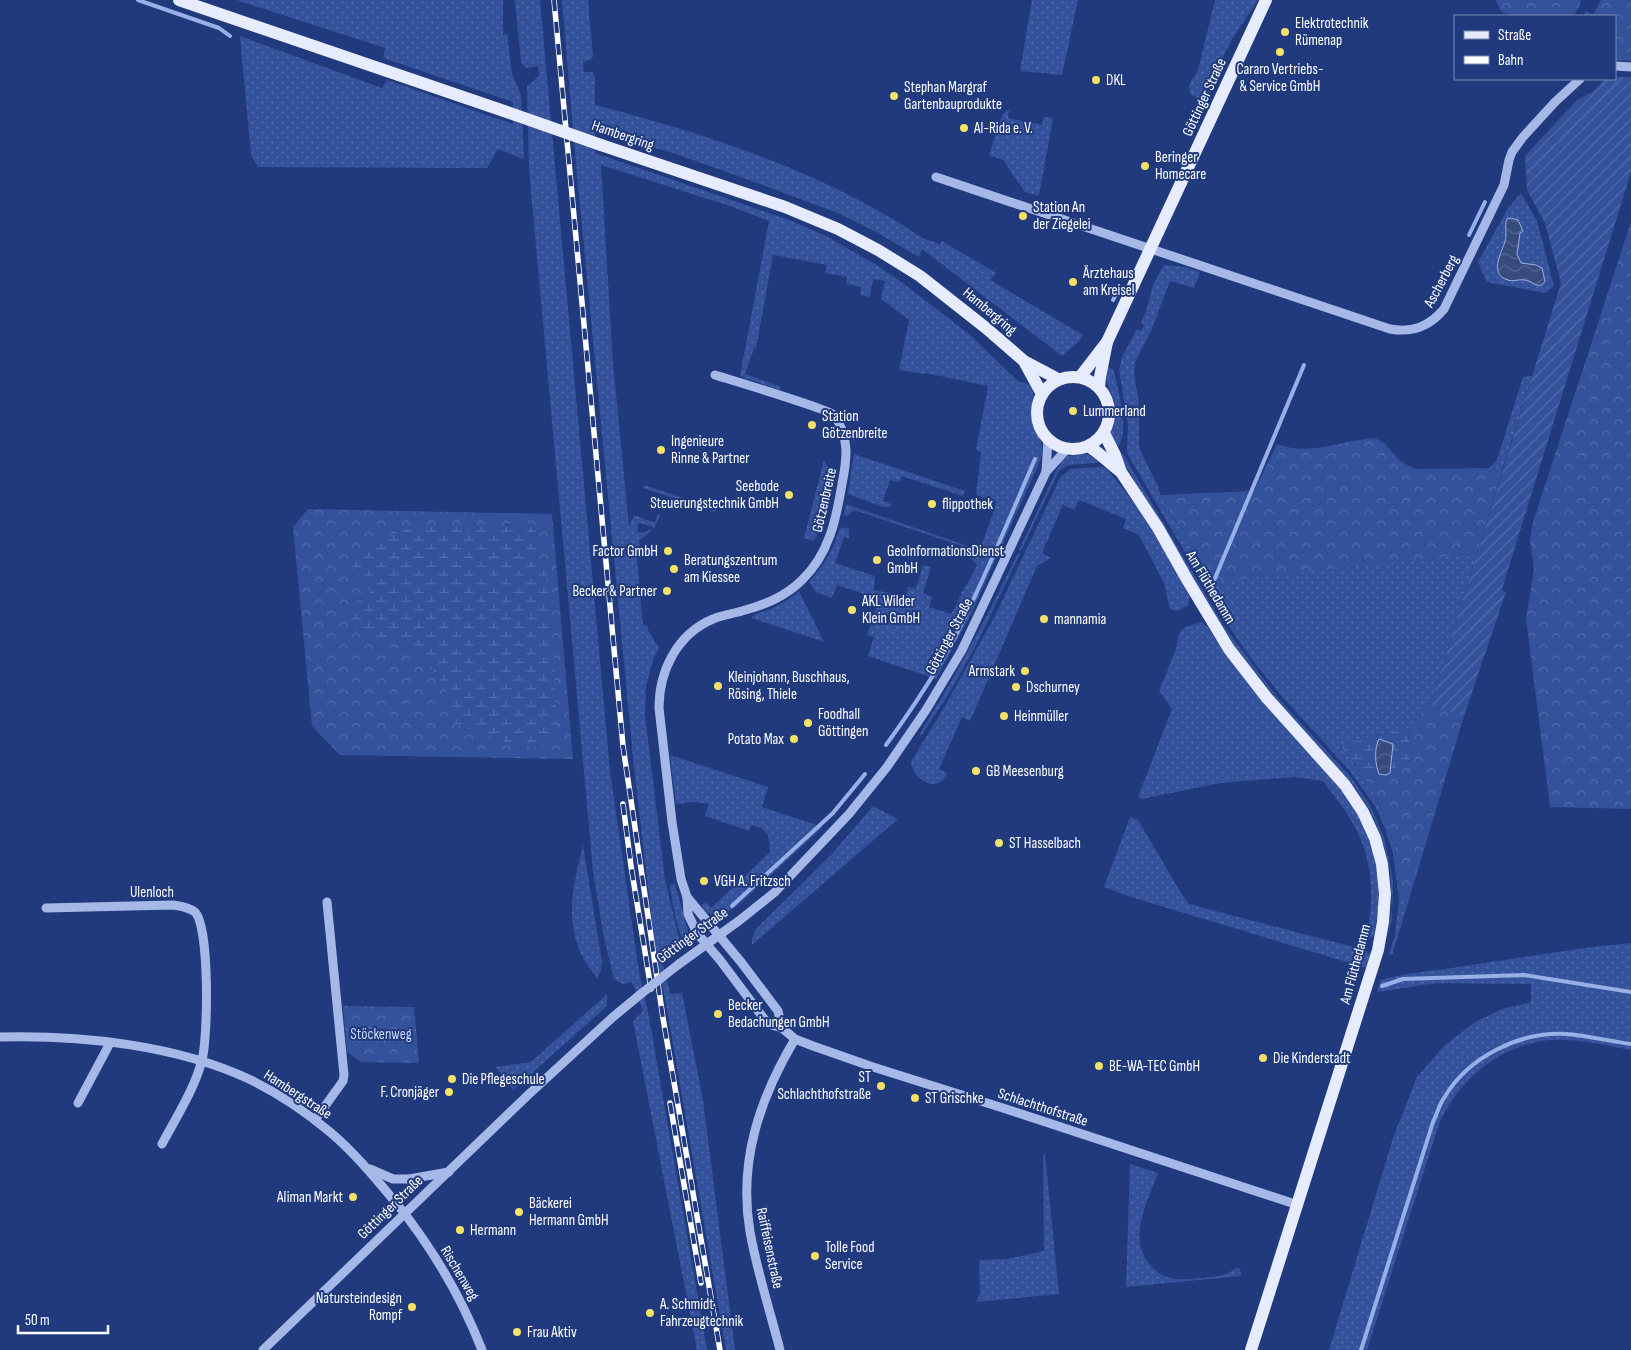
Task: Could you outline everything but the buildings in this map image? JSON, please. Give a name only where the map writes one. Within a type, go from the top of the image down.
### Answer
[{"type":"main road","name":"Hambergring","points":[[179,0],[785,207],[838,228],[920,276],[986,328],[1024,361],[1058,379]]},
{"type":"main road","name":"Göttinger Straße","points":[[1080,376],[1107,342],[1266,0]]},
{"type":"main road","name":"Göttinger Straße","points":[[1104,433],[1110,412],[1107,398],[1100,387],[1100,377],[1107,342]]},
{"type":"main road","name":"Hambergring","points":[[1024,361],[1042,394]]},
{"type":"main road","points":[[1042,394],[1046,388],[1058,379],[1073,376],[1080,376],[1100,387]]},
{"type":"main road","name":"Göttinger Straße","points":[[1042,394],[1037,414],[1040,428],[1048,439]]},
{"type":"main road","points":[[1048,439],[1067,449],[1088,446],[1104,433]]},
{"type":"main road","name":"Am Flüthedamm","points":[[1104,433],[1121,472],[1158,528],[1229,649],[1267,698],[1345,784],[1364,812],[1375,838],[1382,864],[1385,894],[1384,922],[1378,950],[1252,1350]]},
{"type":"main road","name":"Am Flüthedamm","points":[[1088,446],[1121,472]]},
{"type":"street","points":[[1616,66],[1631,67]]},
{"type":"street","name":"Ascherberg","points":[[936,177],[1390,329],[1401,331],[1417,329],[1427,325],[1444,310],[1504,185],[1512,152],[1555,102],[1579,80]]},
{"type":"street","name":"Götzenbreite","points":[[716,375],[831,413],[844,433],[847,456],[831,535],[826,547],[810,572],[788,592],[775,600],[759,607],[722,616],[704,624],[691,633],[681,644],[665,669],[659,696],[659,708],[681,880],[688,898],[718,935]]},
{"type":"street","name":"Göttinger Straße","points":[[1046,472],[1048,439]]},
{"type":"street","name":"Göttinger Straße","points":[[263,1350],[528,1095],[625,1007],[775,892],[849,814],[887,767],[926,710],[962,650],[1046,472],[1067,449]]},
{"type":"street","name":"Götzenbreite","points":[[688,898],[688,914],[697,933],[706,945]]},
{"type":"street","points":[[315,1120],[343,1081],[344,1075],[327,902]]},
{"type":"street","name":"Ulenloch","points":[[46,908],[173,905],[183,906],[195,912],[200,923],[203,939],[205,976],[206,1040],[202,1061]]},
{"type":"street","name":"Schlachthofstraße","points":[[718,935],[778,1011],[782,1028]]},
{"type":"street","name":"Schlachthofstraße","points":[[706,945],[729,971],[768,1024],[782,1028],[795,1039],[874,1067],[1298,1205]]},
{"type":"street","name":"Hambergstraße","points":[[0,1037],[46,1038],[110,1043],[158,1051],[202,1061],[260,1085],[277,1094],[331,1132],[367,1168],[405,1215]]},
{"type":"street","name":"Raiffeisenstraße","points":[[780,1350],[750,1233],[746,1193],[748,1162],[761,1110],[776,1070],[795,1039]]},
{"type":"street","points":[[78,1103],[110,1043]]},
{"type":"street","points":[[162,1144],[195,1080],[202,1061]]},
{"type":"street","name":"Hambergstraße","points":[[367,1168],[393,1179],[409,1179],[450,1172]]},
{"type":"street","name":"Rischenweg","points":[[405,1215],[452,1283],[473,1326],[482,1350]]},
{"type":"green space","points":[[236,0],[503,0],[503,35],[507,34],[512,74],[521,95],[524,159],[498,149],[487,168],[258,167],[251,155],[240,36],[382,88],[387,80],[513,124],[513,102],[383,58],[385,48]]},
{"type":"green space","points":[[515,0],[540,0],[610,771],[639,972],[649,1017],[707,1350],[697,1350],[633,1021],[643,1011],[632,982],[622,984],[614,979],[603,933],[593,871],[529,169],[527,86],[539,76],[538,66],[526,68],[521,62]]},
{"type":"green space","points":[[562,0],[588,0],[593,57],[583,62],[584,72],[592,72],[595,76],[595,105],[717,141],[757,155],[835,188],[873,208],[917,235],[939,245],[942,241],[996,273],[990,280],[1083,335],[1062,356],[922,249],[919,257],[840,214],[676,154],[595,130],[595,153],[792,221],[826,236],[896,278],[969,334],[1019,382],[1030,386],[1033,396],[1032,413],[1034,425],[1042,445],[1041,459],[970,616],[936,679],[868,656],[874,637],[867,635],[879,599],[837,585],[832,598],[816,592],[809,582],[827,558],[842,527],[849,529],[849,538],[844,537],[835,563],[875,576],[874,590],[906,596],[908,587],[916,589],[923,565],[931,567],[923,593],[932,597],[929,607],[951,614],[962,594],[961,592],[964,590],[963,588],[967,585],[977,565],[969,556],[974,550],[854,510],[847,516],[844,515],[845,507],[847,505],[854,507],[980,550],[997,502],[976,495],[981,452],[976,450],[988,386],[926,373],[899,370],[909,320],[881,299],[885,281],[873,279],[870,297],[860,295],[861,287],[846,284],[847,277],[825,273],[827,265],[773,255],[756,348],[754,348],[745,374],[781,387],[780,390],[740,376],[769,221],[730,206],[601,165],[613,364],[629,526],[634,515],[655,523],[658,514],[660,515],[654,529],[640,523],[637,525],[638,532],[643,533],[650,529],[651,531],[639,541],[640,548],[636,549],[643,625],[647,625],[659,648],[653,660],[646,687],[645,715],[665,880],[681,946],[679,951],[663,964],[670,994],[682,993],[703,1100],[735,1350],[726,1350],[666,1003],[657,963],[634,767]]},
{"type":"green space","points":[[1032,0],[1078,0],[1062,75],[1020,71]]},
{"type":"green space","points":[[1215,0],[1258,0],[1232,39],[1213,77],[1209,100],[1203,101],[1190,94],[1189,85],[1198,70]]},
{"type":"green space","points":[[1496,0],[1581,0],[1574,15],[1508,15],[1501,11]]},
{"type":"green space","points":[[1601,0],[1631,0],[1631,61],[1616,60],[1616,15],[1593,15]]},
{"type":"green space","points":[[1586,11],[1593,15],[1584,15]]},
{"type":"green space","points":[[1616,77],[1631,77],[1631,172],[1502,590],[1506,592],[1464,716],[1430,705],[1561,283],[1545,223],[1527,190],[1525,156],[1577,100],[1592,92],[1604,80],[1616,80]]},
{"type":"green space","points":[[1009,110],[1008,118],[1042,125],[1044,117],[1053,118],[1039,196],[1025,192],[1003,160],[989,155],[1002,116]]},
{"type":"green space","points":[[1521,193],[1537,221],[1554,286],[1546,293],[1487,282],[1478,262],[1508,208]]},
{"type":"green space","points":[[1631,222],[1631,809],[1550,807],[1526,618],[1534,569],[1530,542],[1532,525]]},
{"type":"green space","points":[[1164,265],[1184,267],[1200,272],[1194,288],[1170,281],[1151,331],[1135,362],[1134,374],[1139,403],[1139,448],[1158,486],[1160,495],[1212,581],[1477,553],[1430,705],[1408,728],[1340,745],[1366,781],[1385,817],[1396,855],[1399,900],[1393,853],[1375,806],[1349,770],[1278,692],[1250,657],[1222,616],[1127,453],[1128,425],[1119,369],[1122,357],[1137,329],[1141,331],[1144,325],[1141,322],[1153,285]]},
{"type":"green space","points":[[1108,367],[1114,370],[1122,411],[1123,434],[1121,442],[1116,448],[1111,435],[1115,409],[1114,400],[1107,383]]},
{"type":"green space","points":[[1532,376],[1503,468],[1489,468],[1497,460],[1523,377]]},
{"type":"green space","points":[[1375,438],[1384,443],[1401,462],[1415,469],[1503,468],[1477,553],[1213,582],[1160,495],[1254,491],[1277,444],[1289,448],[1302,449],[1326,447]]},
{"type":"green space","points":[[854,454],[965,491],[963,496],[902,476],[899,482],[890,480],[883,501],[892,504],[890,507],[883,507],[848,494]]},
{"type":"green space","points":[[1076,454],[1087,454],[1099,461],[1096,463],[1068,465],[1059,471],[1021,551],[1019,550],[1057,469],[1066,457]]},
{"type":"green space","points":[[1123,454],[1224,626],[1278,698],[1350,776],[1370,805],[1384,837],[1393,881],[1392,920],[1388,936],[1392,905],[1390,870],[1379,830],[1370,810],[1352,783],[1284,708],[1239,652],[1220,624],[1120,456]]},
{"type":"green space","points":[[824,460],[831,473],[822,524],[814,541],[804,538]]},
{"type":"green space","points":[[1106,468],[1130,498],[1151,530],[1190,597],[1188,606],[1177,611],[1170,609],[1164,583],[1139,535],[1123,528],[1126,519],[1079,500],[1074,510],[1063,505],[1042,553],[1051,558],[1037,566],[970,721],[962,717],[939,769],[947,773],[943,780],[938,783],[926,782],[916,774],[911,762],[945,706],[995,616],[1060,478],[1070,469]]},
{"type":"green space","points":[[644,485],[717,509],[715,512],[643,488]]},
{"type":"green space","points":[[308,509],[552,514],[573,759],[340,755],[312,726],[293,527]],"holes":[[[512,523],[527,523],[537,531],[538,559],[519,746],[456,724],[447,692],[435,673],[412,648],[401,641],[354,633],[350,627],[347,613],[361,598],[371,595],[364,580]]]},
{"type":"green space","points":[[512,523],[527,523],[537,531],[538,559],[545,561],[557,731],[549,743],[537,748],[501,741],[456,724],[447,692],[435,673],[412,648],[401,641],[354,633],[348,619],[349,608],[364,597],[371,595],[364,580],[356,579],[351,575],[355,561],[382,539],[411,527],[507,526]]},
{"type":"green space","points":[[1018,553],[1020,554],[975,647],[948,695],[921,736],[920,733],[972,644]]},
{"type":"green space","points":[[799,591],[824,642],[751,618],[756,614],[779,605]]},
{"type":"green space","points":[[1201,622],[1207,626],[1255,690],[1333,781],[1363,823],[1373,848],[1378,873],[1379,897],[1374,936],[1358,940],[1367,934],[1371,908],[1369,867],[1362,841],[1341,805],[1323,781],[1295,777],[1220,783],[1142,799],[1138,797],[1172,709],[1159,691],[1176,649],[1179,633],[1186,627]]},
{"type":"green space","points":[[1430,705],[1464,716],[1408,903],[1399,900],[1398,867],[1387,821],[1381,806],[1364,779],[1407,764],[1412,755],[1408,728]]},
{"type":"green space","points":[[1408,728],[1412,755],[1407,764],[1364,779],[1356,765],[1340,745]]},
{"type":"green space","points":[[670,755],[768,787],[762,807],[823,827],[737,906],[720,914],[707,912],[703,910],[702,904],[706,902],[711,908],[770,852],[768,835],[761,828],[751,825],[749,831],[705,816],[709,804],[693,802],[676,804]]},
{"type":"green space","points":[[873,806],[898,819],[752,945],[752,938],[756,929],[832,854]]},
{"type":"green space","points":[[1130,817],[1138,820],[1189,904],[1365,950],[1370,954],[1366,968],[1131,897],[1104,887]]},
{"type":"green space","points":[[583,845],[602,962],[597,978],[580,952],[573,925],[572,898]]},
{"type":"green space","points":[[675,884],[688,931],[687,944],[680,934],[674,907],[670,885]]},
{"type":"green space","points":[[1399,900],[1408,903],[1392,955],[1389,955],[1395,935]]},
{"type":"green space","points":[[1631,943],[1631,1050],[1582,1041],[1545,1041],[1507,1052],[1490,1062],[1474,1075],[1460,1089],[1448,1106],[1439,1124],[1367,1350],[1329,1350],[1393,1138],[1417,1077],[1444,1046],[1475,1022],[1502,1009],[1531,1002],[1531,984],[1437,983],[1377,992],[1381,980],[1412,973],[1568,950]]},
{"type":"green space","points":[[607,994],[607,1006],[513,1090],[496,1067],[531,1062]]},
{"type":"green space","name":"Stöckenweg","points":[[343,1006],[414,1007],[419,1063],[361,1062],[347,1052]]},
{"type":"green space","points":[[1045,1154],[1059,1294],[976,1302],[980,1293],[979,1260],[1007,1259],[1044,1251],[1043,1155]]},
{"type":"green space","points":[[1130,1164],[1158,1173],[1144,1209],[1140,1233],[1140,1245],[1144,1257],[1152,1267],[1164,1276],[1177,1279],[1217,1276],[1239,1268],[1241,1276],[1126,1287]]},
{"type":"water","points":[[1507,219],[1518,220],[1523,231],[1520,233],[1517,254],[1521,263],[1536,265],[1542,268],[1545,281],[1542,285],[1526,280],[1510,281],[1499,274],[1498,263],[1506,240],[1506,222]]},
{"type":"water","points":[[1379,739],[1393,744],[1390,773],[1386,775],[1379,774],[1377,766],[1376,752]]},
{"type":"waterway","points":[[138,0],[219,28],[230,36]]},
{"type":"waterway","points":[[1469,235],[1485,202]]},
{"type":"waterway","points":[[1113,300],[1118,290]]},
{"type":"waterway","points":[[1213,583],[1304,365]]},
{"type":"waterway","points":[[886,745],[924,690],[968,612],[1035,459]]},
{"type":"waterway","points":[[732,906],[833,813],[865,774]]},
{"type":"waterway","points":[[1382,986],[1403,979],[1524,975],[1631,992]]},
{"type":"waterway","points":[[1361,1350],[1433,1122],[1442,1101],[1454,1083],[1481,1059],[1514,1042],[1531,1037],[1567,1034],[1631,1044]]},
{"type":"railway","points":[[554,0],[623,746],[663,1018],[720,1350]]},
{"type":"railway","points":[[623,804],[651,989]]},
{"type":"railway","points":[[670,1103],[701,1283]]},
{"type":"place","name":"Elektrotechnik Rümenap","points":[[1285,32]]},
{"type":"place","name":"Cararo Vertriebs- & Service GmbH","points":[[1280,52]]},
{"type":"place","name":"DKL","points":[[1096,80]]},
{"type":"place","name":"Stephan Margraf Gartenbauprodukte","points":[[894,96]]},
{"type":"place","name":"Al-Rida e. V.","points":[[964,128]]},
{"type":"place","name":"Beringer Homecare","points":[[1145,166]]},
{"type":"place","name":"Station An der Ziegelei","points":[[1023,216]]},
{"type":"place","name":"Ärztehaus am Kreisel","points":[[1073,282]]},
{"type":"place","name":"Lummerland","points":[[1073,411]]},
{"type":"place","name":"Station Götzenbreite","points":[[812,425]]},
{"type":"place","name":"Ingenieure Rinne & Partner","points":[[661,450]]},
{"type":"place","name":"Seebode Steuerungstechnik GmbH","points":[[789,495]]},
{"type":"place","name":"flippothek","points":[[932,504]]},
{"type":"place","name":"Factor GmbH","points":[[668,551]]},
{"type":"place","name":"GeoInformationsDienst GmbH","points":[[877,560]]},
{"type":"place","name":"Beratungszentrum am Kiessee","points":[[674,569]]},
{"type":"place","name":"Becker & Partner","points":[[667,591]]},
{"type":"place","name":"AKL Wilder Klein GmbH","points":[[852,610]]},
{"type":"place","name":"mannamia","points":[[1044,619]]},
{"type":"place","name":"Armstark","points":[[1025,671]]},
{"type":"place","name":"Kleinjohann, Buschhaus, Rösing, Thiele","points":[[718,686]]},
{"type":"place","name":"Dschurney","points":[[1016,687]]},
{"type":"place","name":"Heinmüller","points":[[1004,716]]},
{"type":"place","name":"Foodhall Göttingen","points":[[808,723]]},
{"type":"place","name":"Potato Max","points":[[794,739]]},
{"type":"place","name":"GB Meesenburg","points":[[976,771]]},
{"type":"place","name":"ST Hasselbach","points":[[999,843]]},
{"type":"place","name":"VGH A. Fritzsch","points":[[704,881]]},
{"type":"place","name":"Becker Bedachungen GmbH","points":[[718,1014]]},
{"type":"place","name":"Die Kinderstadt","points":[[1263,1058]]},
{"type":"place","name":"BE-WA-TEC GmbH","points":[[1099,1066]]},
{"type":"place","name":"Die Pflegeschule","points":[[452,1079]]},
{"type":"place","name":"ST Schlachthofstraße","points":[[881,1086]]},
{"type":"place","name":"F. Cronjäger","points":[[449,1092]]},
{"type":"place","name":"ST Grischke","points":[[915,1098]]},
{"type":"place","name":"Aliman Markt","points":[[353,1197]]},
{"type":"place","name":"Bäckerei Hermann GmbH","points":[[519,1212]]},
{"type":"place","name":"Hermann","points":[[460,1230]]},
{"type":"place","name":"Tolle Food Service","points":[[815,1256]]},
{"type":"place","name":"Natursteindesign Rompf","points":[[412,1307]]},
{"type":"place","name":"A. Schmidt Fahrzeugtechnik","points":[[650,1313]]},
{"type":"place","name":"Frau Aktiv","points":[[517,1332]]}]
